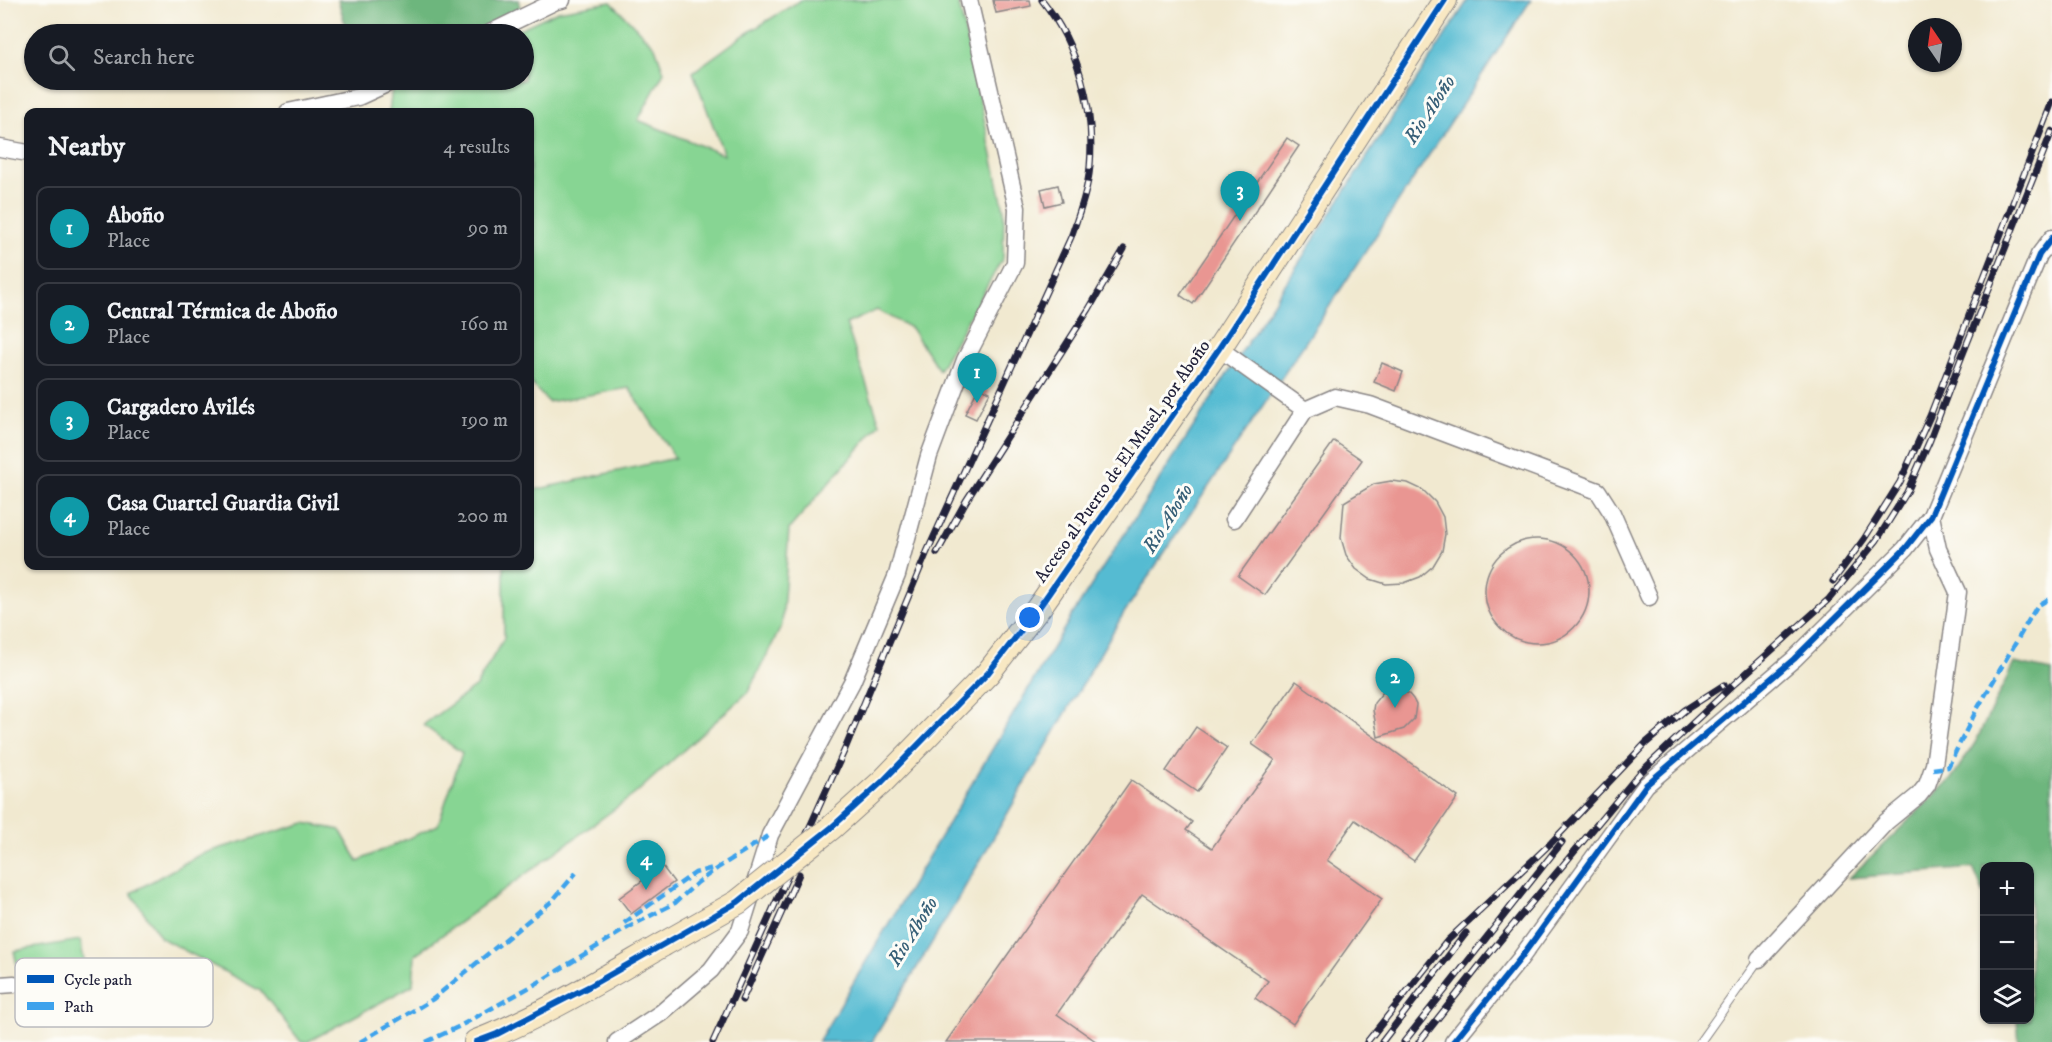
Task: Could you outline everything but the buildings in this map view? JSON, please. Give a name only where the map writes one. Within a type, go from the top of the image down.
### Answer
[{"type":"street","points":[[509,24],[558,0]]},
{"type":"street","points":[[617,1042],[661,1013],[711,970],[740,931],[770,835],[852,682],[897,575],[929,456],[961,371],[1016,263],[1017,208],[969,0]]},
{"type":"street","name":"Acceso al Puerto de El Musel, por Aboño","points":[[476,1042],[497,1034],[590,986],[738,902],[832,827],[882,782],[988,674],[1223,353],[1445,0]]},
{"type":"street","points":[[307,108],[358,97],[373,90]]},
{"type":"street","points":[[0,148],[24,152]]},
{"type":"street","points":[[1453,1042],[1520,959],[1646,785],[1794,659],[1905,549],[1931,516],[2039,255],[2052,238]]},
{"type":"street","points":[[1223,353],[1305,410]]},
{"type":"street","points":[[1234,519],[1305,410],[1335,396],[1370,405],[1598,491],[1612,513],[1650,597]]},
{"type":"street","points":[[1759,959],[1886,822],[1919,795],[1927,785],[1934,765],[1958,592],[1938,549],[1931,516]]},
{"type":"lane","points":[[1700,1042],[1759,959]]},
{"type":"green space","points":[[338,0],[519,0],[520,11],[493,24],[345,24]]},
{"type":"green space","points":[[801,0],[958,0],[1004,210],[1003,258],[939,370],[911,328],[877,310],[846,324],[880,424],[789,529],[782,625],[748,692],[635,794],[415,955],[413,985],[307,1042],[301,1042],[261,991],[213,966],[213,958],[199,958],[161,938],[131,893],[201,854],[305,823],[340,830],[358,861],[438,825],[462,753],[423,725],[476,686],[504,638],[504,570],[534,570],[534,490],[675,458],[629,388],[548,402],[534,386],[534,108],[390,108],[392,90],[534,90],[534,24],[530,24],[558,11],[611,2],[655,47],[664,72],[638,120],[724,155],[693,72],[744,35]]},
{"type":"green space","points":[[2014,663],[2052,671],[2052,1042],[2019,1042],[2017,1024],[2034,1024],[2034,862],[1980,862],[1980,885],[1973,868],[1849,878],[1951,779],[1975,743]]},
{"type":"green space","points":[[80,940],[84,958],[16,958],[14,951]]},
{"type":"water","name":"Rio Aboño","points":[[1468,0],[1531,0],[1122,616],[951,911],[872,1042],[818,1042],[1071,617]]},
{"type":"railway","points":[[713,1042],[845,749],[927,552],[1071,237],[1080,211],[1090,166],[1091,144],[1087,100],[1074,57],[1055,18],[1042,0]]},
{"type":"railway","points":[[1833,581],[1864,539],[1900,482],[1930,416],[2052,102]]},
{"type":"railway","points":[[1419,1042],[1488,955],[1639,774],[1829,599],[1877,540],[1907,492],[1930,440],[2052,131]]},
{"type":"railway","points":[[937,553],[966,501],[1089,309],[1124,249]]},
{"type":"railway","points":[[1367,1042],[1448,940],[1551,843],[1646,743],[1685,710],[1724,685]]},
{"type":"railway","points":[[1404,1042],[1562,842]]},
{"type":"railway","points":[[742,1000],[799,874]]},
{"type":"railway","points":[[1382,1042],[1466,933]]},
{"type":"marked path","points":[[1933,769],[1948,767],[1976,711],[2037,606],[2047,600],[2052,600]]},
{"type":"marked path","points":[[426,1042],[460,1026],[539,982],[629,927],[675,903],[719,867],[770,835]]},
{"type":"marked path","points":[[624,923],[695,873],[713,868]]},
{"type":"marked path","points":[[360,1042],[433,999],[552,901],[576,873]]},
{"type":"cycle path","points":[[476,1042],[497,1034],[590,986],[738,902],[832,827],[882,782],[988,673],[1040,606],[1218,350],[1445,0]]},
{"type":"cycle path","points":[[1453,1042],[1520,959],[1646,785],[1794,659],[1905,549],[1931,516],[2039,255],[2052,238]]},
{"type":"place","name":"Cargadero Avilés","points":[[1240,221]]},
{"type":"place","name":"Aboño","points":[[977,403]]},
{"type":"place","name":"Central Térmica de Aboño","points":[[1395,708]]},
{"type":"place","name":"Casa Cuartel Guardia Civil","points":[[646,890]]}]
